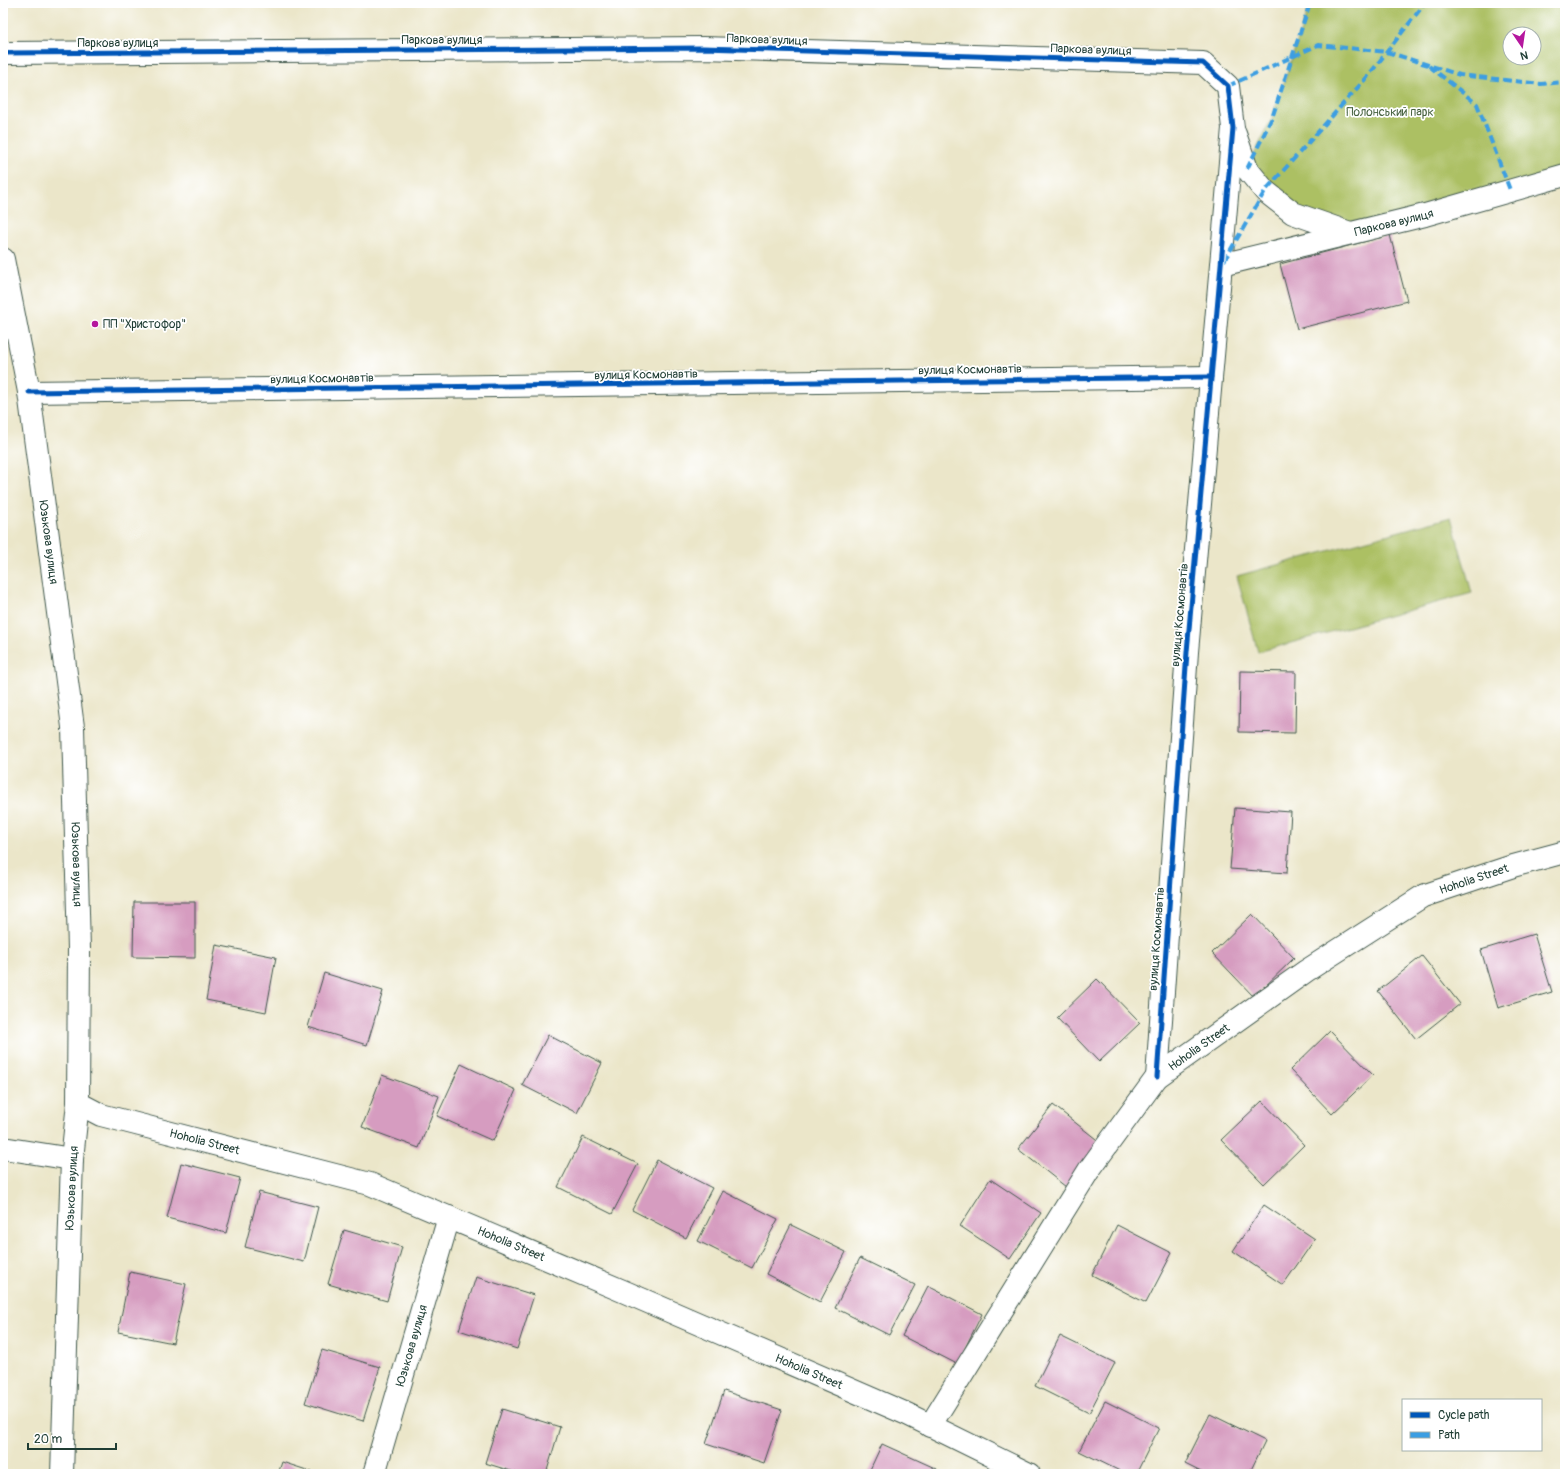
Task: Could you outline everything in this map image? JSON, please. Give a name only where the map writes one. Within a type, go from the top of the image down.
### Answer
[{"type":"street","name":"Паркова вулиця","points":[[3,54],[703,48],[1203,64],[1228,86],[1233,128],[1211,377]]},
{"type":"street","points":[[1233,128],[1247,169],[1265,191],[1293,213],[1350,234]]},
{"type":"street","name":"Паркова вулиця","points":[[1221,265],[1425,215],[1565,174]]},
{"type":"street","name":"Юзькова вулиця","points":[[3,259],[29,392],[73,727],[79,949],[78,1103],[72,1159],[62,1474]]},
{"type":"street","name":"вулиця Космонавтів","points":[[29,392],[1211,377],[1188,644],[1157,1077]]},
{"type":"street","name":"Hoholia Street","points":[[930,1426],[1089,1170],[1157,1077],[1306,971],[1423,896],[1513,866],[1565,852]]},
{"type":"street","name":"Hoholia Street","points":[[78,1103],[101,1115],[370,1184],[639,1298],[930,1426],[1029,1474]]},
{"type":"street","points":[[3,1148],[72,1159]]},
{"type":"street","name":"Юзькова вулиця","points":[[374,1474],[449,1217]]},
{"type":"green space","name":"Полонський парк","points":[[1310,3],[1565,3],[1565,175],[1350,233],[1293,213],[1247,169],[1272,118]]},
{"type":"green space","points":[[1451,517],[1472,593],[1258,652],[1237,576]]},
{"type":"building","points":[[1390,235],[1407,301],[1297,329],[1280,264]]},
{"type":"building","points":[[1240,671],[1296,672],[1295,733],[1239,732]]},
{"type":"building","points":[[1235,808],[1291,812],[1287,873],[1230,869]]},
{"type":"building","points":[[134,902],[195,902],[195,958],[133,957]]},
{"type":"building","points":[[1252,914],[1294,958],[1254,997],[1212,953]]},
{"type":"building","points":[[1534,934],[1552,992],[1498,1008],[1481,950]]},
{"type":"building","points":[[216,945],[276,957],[266,1012],[206,1000]]},
{"type":"building","points":[[1422,956],[1460,1004],[1416,1039],[1378,991]]},
{"type":"building","points":[[324,973],[383,991],[367,1045],[308,1027]]},
{"type":"building","points":[[1097,979],[1140,1023],[1099,1062],[1057,1018]]},
{"type":"building","points":[[1330,1031],[1373,1075],[1332,1114],[1290,1070]]},
{"type":"building","points":[[548,1035],[602,1063],[577,1113],[522,1085]]},
{"type":"building","points":[[461,1064],[516,1090],[493,1141],[437,1116]]},
{"type":"building","points":[[382,1075],[439,1096],[419,1148],[362,1127]]},
{"type":"building","points":[[1262,1101],[1304,1145],[1264,1184],[1221,1140]]},
{"type":"building","points":[[1053,1105],[1101,1143],[1066,1187],[1018,1149]]},
{"type":"building","points":[[583,1137],[638,1164],[612,1214],[558,1187]]},
{"type":"building","points":[[657,1160],[712,1188],[686,1238],[632,1210]]},
{"type":"building","points":[[181,1163],[240,1178],[226,1233],[167,1218]]},
{"type":"building","points":[[990,1179],[1041,1213],[1010,1259],[960,1226]]},
{"type":"building","points":[[723,1191],[778,1219],[752,1268],[698,1241]]},
{"type":"building","points":[[259,1192],[318,1207],[304,1262],[245,1247]]},
{"type":"building","points":[[1264,1205],[1315,1239],[1283,1285],[1233,1251]]},
{"type":"building","points":[[791,1225],[846,1252],[820,1302],[766,1274]]},
{"type":"building","points":[[1117,1225],[1172,1253],[1146,1303],[1092,1275]]},
{"type":"building","points":[[344,1230],[402,1247],[387,1301],[328,1284]]},
{"type":"building","points":[[860,1258],[915,1285],[889,1335],[835,1308]]},
{"type":"building","points":[[130,1272],[186,1284],[173,1343],[118,1332]]},
{"type":"building","points":[[476,1277],[534,1295],[517,1349],[459,1330]]},
{"type":"building","points":[[928,1286],[982,1314],[957,1364],[902,1336]]},
{"type":"building","points":[[1060,1336],[1115,1363],[1089,1413],[1035,1386]]},
{"type":"building","points":[[322,1350],[380,1367],[363,1421],[305,1403]]},
{"type":"building","points":[[724,1391],[782,1410],[764,1463],[706,1444]]},
{"type":"building","points":[[1105,1401],[1159,1428],[1136,1474],[1126,1474],[1079,1451]]},
{"type":"building","points":[[502,1409],[560,1427],[546,1474],[521,1474],[485,1463]]},
{"type":"building","points":[[1210,1414],[1265,1441],[1249,1474],[1205,1474],[1185,1464]]},
{"type":"building","points":[[882,1444],[937,1469],[935,1474],[868,1474]]},
{"type":"building","points":[[282,1462],[319,1474],[278,1474]]},
{"type":"marked path","points":[[1247,169],[1272,118],[1310,3]]},
{"type":"marked path","points":[[1224,261],[1265,191],[1368,76],[1425,3]]},
{"type":"marked path","points":[[1228,86],[1318,45],[1387,52],[1460,75],[1541,84],[1565,82]]},
{"type":"marked path","points":[[1429,66],[1477,104],[1510,190]]},
{"type":"cycle path","points":[[3,53],[703,48],[1203,63],[1228,86],[1233,128],[1187,652],[1157,1077]]},
{"type":"cycle path","points":[[29,392],[1211,377]]},
{"type":"place","name":"ПП \"Христофор\"","points":[[95,324]]}]
